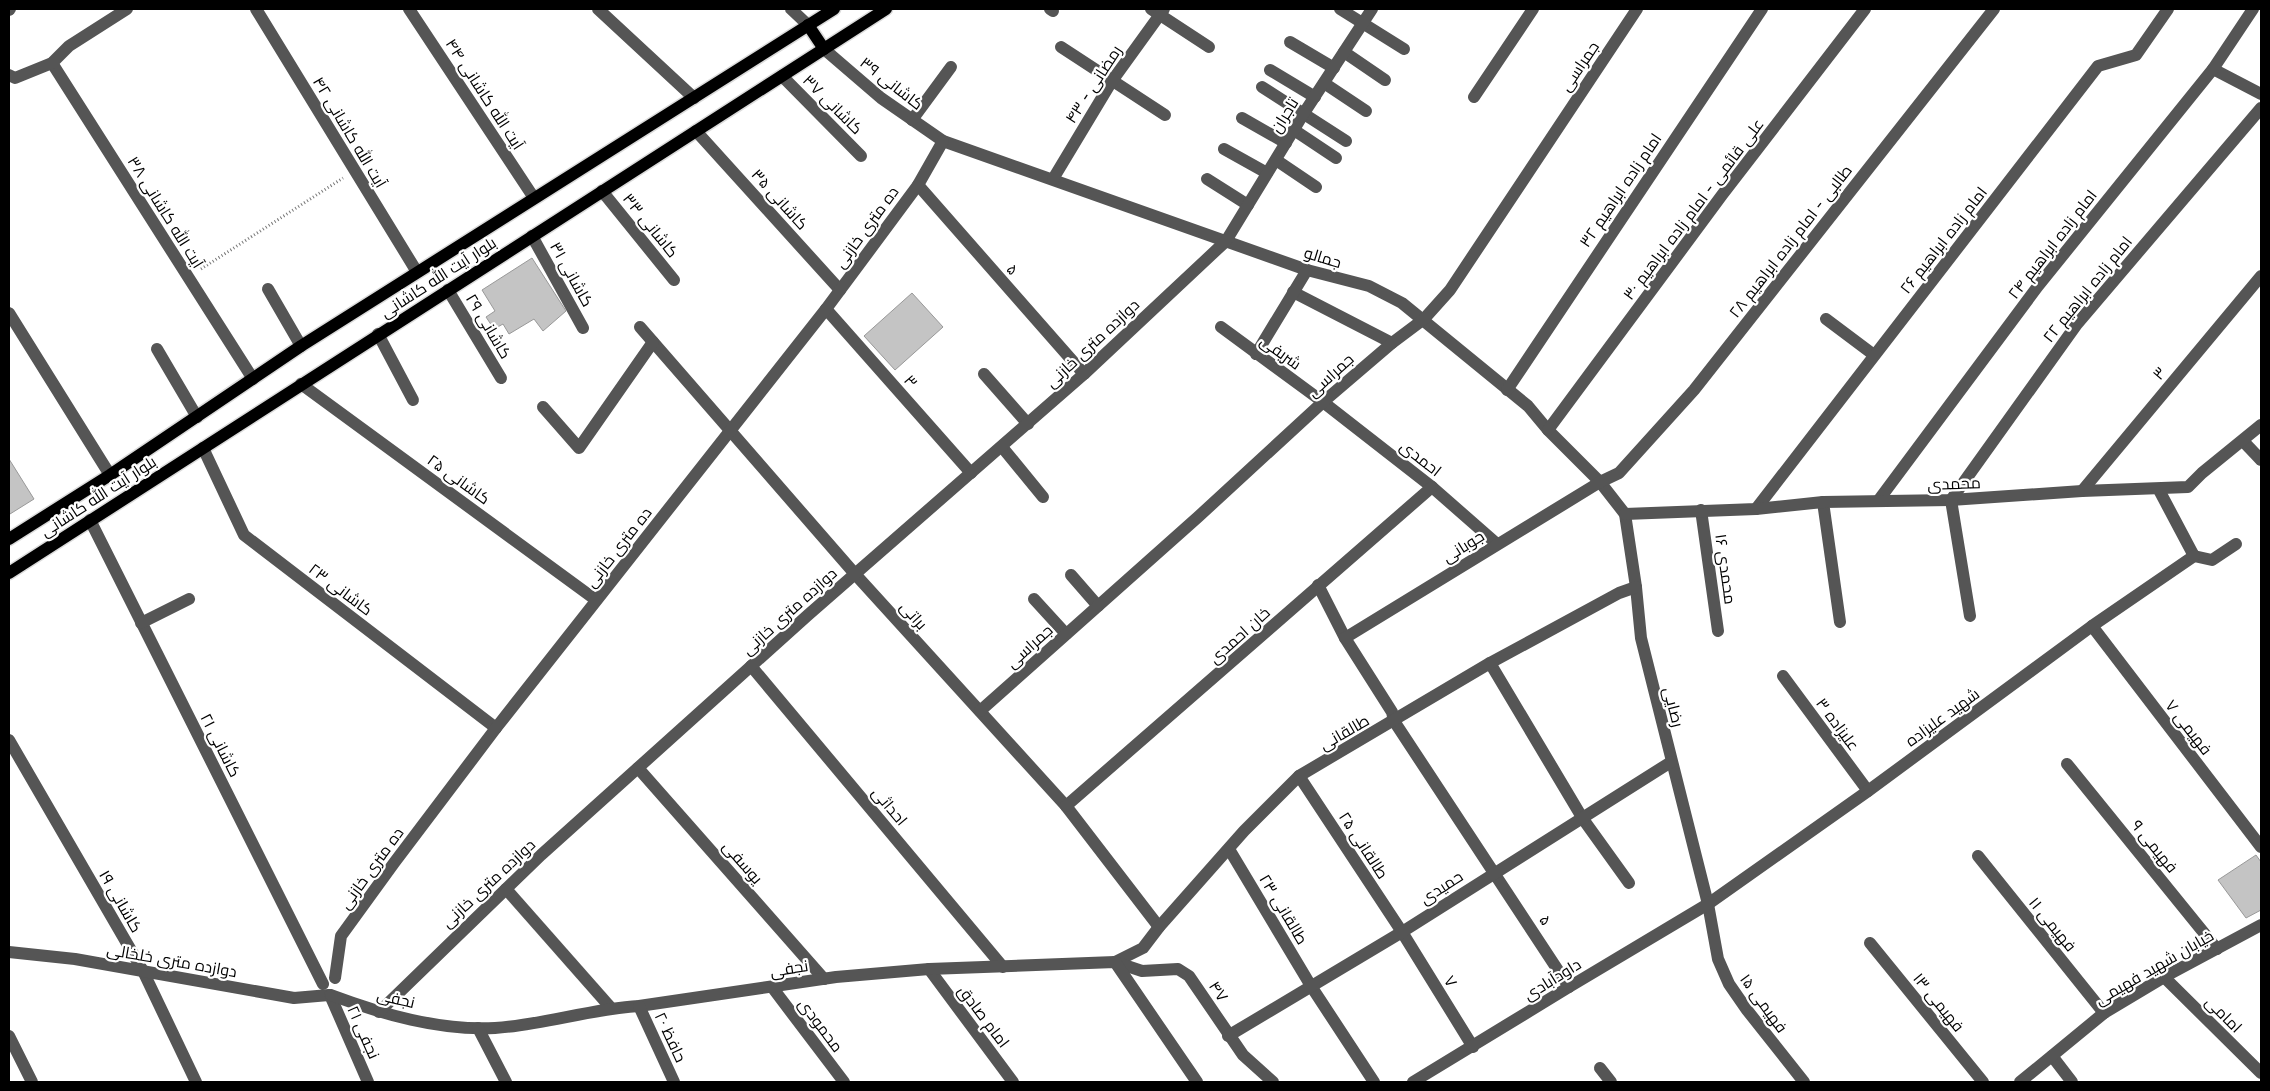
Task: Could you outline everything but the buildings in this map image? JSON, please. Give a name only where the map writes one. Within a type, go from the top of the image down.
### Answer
[{"type":"main road","name":"بلوار آیت الله کاشانی","points":[[9,539],[110,475],[301,346],[694,98],[756,56],[834,9]]},
{"type":"main road","name":"بلوار آیت الله کاشانی","points":[[9,573],[886,9]]},
{"type":"main road","points":[[808,25],[824,49]]},
{"type":"street","points":[[9,75],[15,78],[52,63],[69,46],[127,9]]},
{"type":"street","name":"آیت الله کاشانی ۴۲","points":[[256,9],[417,272]]},
{"type":"street","name":"آیت الله کاشانی ۴۴","points":[[409,9],[534,198]]},
{"type":"street","points":[[598,9],[694,98]]},
{"type":"street","points":[[791,9],[808,25]]},
{"type":"street","points":[[1340,9],[1404,49]]},
{"type":"street","name":"تاجران","points":[[1226,240],[1304,113],[1372,9]]},
{"type":"street","points":[[1474,97],[1533,9]]},
{"type":"street","name":"جمراسی","points":[[980,711],[1322,402],[1392,343],[1424,319],[1450,290],[1637,9]]},
{"type":"street","name":"امام زاده ابراهیم ۳۲","points":[[1507,390],[1762,9]]},
{"type":"street","name":"علی قائمی - امام زاده ابراهیم ۳۰","points":[[1548,430],[1722,195],[1865,9]]},
{"type":"street","name":"طالبی - امام زاده ابراهیم ۲۸","points":[[1600,482],[1619,474],[1694,390],[1994,9]]},
{"type":"street","name":"امام زاده ابراهیم ۲۶","points":[[1756,509],[2098,66],[2136,54],[2168,9]]},
{"type":"street","name":"امام زاده ابراهیم ۲۴","points":[[1878,500],[2038,286],[2213,69],[2253,9]]},
{"type":"street","points":[[1158,11],[1209,47]]},
{"type":"street","name":"رمضانی - ۴۳","points":[[1053,179],[1112,81],[1158,11]]},
{"type":"street","points":[[1290,42],[1334,68]]},
{"type":"street","points":[[1061,47],[1166,115]]},
{"type":"street","name":"کاشانی ۳۹","points":[[824,49],[881,98],[942,141]]},
{"type":"street","points":[[1344,52],[1385,80]]},
{"type":"street","name":"آیت الله کاشانی ۳۸","points":[[52,63],[253,379]]},
{"type":"street","points":[[912,120],[951,67]]},
{"type":"street","points":[[2213,69],[2261,94]]},
{"type":"street","points":[[1270,70],[1315,97]]},
{"type":"street","name":"کاشانی ۳۷","points":[[782,76],[861,156]]},
{"type":"street","points":[[1324,83],[1366,111]]},
{"type":"street","points":[[1262,87],[1346,141]]},
{"type":"street","name":"امام زاده ابراهیم ۲۲","points":[[1951,500],[2077,324],[2261,108]]},
{"type":"street","points":[[1242,118],[1286,143]]},
{"type":"street","points":[[1294,130],[1336,158]]},
{"type":"street","name":"کاشانی ۳۵","points":[[696,131],[840,290]]},
{"type":"street","name":"جمالو","points":[[942,141],[1307,270],[1369,286],[1402,303],[1424,319],[1528,406],[1548,430],[1600,482],[1625,514]]},
{"type":"street","name":"ده متری خازنی","points":[[330,990],[341,936],[496,728],[826,309],[918,185],[942,141]]},
{"type":"street","points":[[1224,149],[1267,173]]},
{"type":"street","points":[[1276,160],[1316,187]]},
{"type":"street","points":[[1207,179],[1248,205]]},
{"type":"street","name":"۵","points":[[918,185],[1084,374]]},
{"type":"street","name":"کاشانی ۳۳","points":[[602,191],[674,280]]},
{"type":"street","name":"کاشانی ۳۱","points":[[532,236],[582,328]]},
{"type":"street","name":"دوازده متری خازنی","points":[[379,1012],[506,889],[638,768],[855,574],[1084,374],[1226,240]]},
{"type":"street","points":[[1256,354],[1307,270]]},
{"type":"street","name":"۳","points":[[2082,491],[2261,276]]},
{"type":"street","points":[[268,289],[301,346]]},
{"type":"street","name":"کاشانی ۲۹","points":[[448,290],[501,378]]},
{"type":"street","points":[[1293,292],[1392,343]]},
{"type":"street","name":"۳","points":[[826,309],[971,473]]},
{"type":"street","points":[[9,312],[110,475]]},
{"type":"street","points":[[1826,319],[1874,355]]},
{"type":"street","name":"براتی","points":[[640,327],[729,432],[855,574],[1066,806],[1159,927]]},
{"type":"street","name":"شریفی","points":[[1220,327],[1322,402]]},
{"type":"street","points":[[378,334],[413,400]]},
{"type":"street","points":[[543,407],[579,448],[653,342]]},
{"type":"street","points":[[157,349],[197,416]]},
{"type":"street","points":[[984,374],[1028,424]]},
{"type":"street","name":"کاشانی ۲۵","points":[[302,384],[596,600]]},
{"type":"street","name":"احمدی","points":[[1322,402],[1432,487],[1496,544]]},
{"type":"street","name":"محمدی","points":[[1625,514],[1756,509],[1823,502],[1951,500],[2082,491],[2159,490],[2188,487],[2261,424]]},
{"type":"street","points":[[2243,440],[2261,460]]},
{"type":"street","points":[[1002,447],[1043,498]]},
{"type":"street","name":"کاشانی ۲۳","points":[[203,448],[244,535],[496,728]]},
{"type":"street","name":"جوبانی","points":[[1345,638],[1600,482]]},
{"type":"street","name":"خان احمدی","points":[[1066,806],[1432,487]]},
{"type":"street","points":[[2159,490],[2194,556],[2212,560],[2236,544]]},
{"type":"street","points":[[1951,500],[1970,616]]},
{"type":"street","points":[[1823,502],[1840,622]]},
{"type":"street","name":"محمدی ۱۶","points":[[1701,510],[1718,631]]},
{"type":"street","name":"رضایی","points":[[1625,514],[1636,587],[1641,638],[1670,762],[1708,904]]},
{"type":"street","name":"کاشانی ۲۱","points":[[90,520],[330,990]]},
{"type":"street","name":"شهید علیزاده","points":[[1708,904],[1868,791],[2092,626],[2194,556]]},
{"type":"street","points":[[1071,575],[1098,606]]},
{"type":"street","name":"۵","points":[[1318,585],[1345,638],[1392,712],[1394,721],[1495,871],[1569,986]]},
{"type":"street","name":"طالقانی","points":[[1114,962],[1143,948],[1159,927],[1229,849],[1299,776],[1490,663],[1619,593],[1636,587]]},
{"type":"street","points":[[141,623],[189,599]]},
{"type":"street","points":[[1034,599],[1066,634]]},
{"type":"street","name":"فهیمی ۷","points":[[2092,626],[2261,847]]},
{"type":"street","points":[[1490,663],[1583,819],[1629,883]]},
{"type":"street","name":"احداثی","points":[[751,666],[1003,967]]},
{"type":"street","name":"علیزاده ۳","points":[[1783,676],[1868,791]]},
{"type":"street","name":"کاشانی ۱۹","points":[[9,740],[144,971],[196,1082]]},
{"type":"street","name":"حمیدی","points":[[1228,1036],[1402,932],[1495,871],[1583,819],[1670,762]]},
{"type":"street","name":"فهیمی ۹","points":[[2067,764],[2218,949]]},
{"type":"street","name":"یوسفی","points":[[638,768],[824,979]]},
{"type":"street","name":"طالقانی ۲۵","points":[[1299,776],[1402,932]]},
{"type":"street","name":"طالقانی ۲۳","points":[[1229,849],[1311,986]]},
{"type":"street","name":"فهیمی ۱۱","points":[[1978,856],[2104,1013]]},
{"type":"street","points":[[506,889],[611,1008]]},
{"type":"street","name":"داودآبادی","points":[[1413,1082],[1473,1047],[1569,986],[1708,904]]},
{"type":"street","name":"فهیمی ۱۵","points":[[1708,904],[1718,959],[1729,984],[1746,1010],[1804,1082]]},
{"type":"street","name":"خیابان شهید فهیمی","points":[[2020,1082],[2104,1013],[2164,977],[2261,925]]},
{"type":"street","name":"۷","points":[[1402,932],[1473,1047]]},
{"type":"street","name":"فهیمی ۱۳","points":[[1870,943],[1983,1082]]},
{"type":"street","name":"دوازده متری خلخالی","points":[[9,952],[75,959],[294,998],[330,990]]},
{"type":"street","points":[[1114,962],[1197,1082]]},
{"type":"street","name":"نجفی","points":[[330,990],[379,1012],[455,1027],[496,1028],[611,1008],[639,1006],[824,979],[929,969],[1114,962]]},
{"type":"street","name":"۴۷","points":[[1114,962],[1142,971],[1178,969],[1190,976],[1228,1036],[1243,1055],[1273,1082]]},
{"type":"street","name":"امام صادق","points":[[929,969],[1013,1082]]},
{"type":"street","name":"امامی","points":[[2164,977],[2261,1075]]},
{"type":"street","points":[[1311,986],[1374,1082]]},
{"type":"street","name":"محمودی","points":[[772,987],[844,1082]]},
{"type":"street","name":"نجفی ۲۱","points":[[330,990],[368,1082]]},
{"type":"street","name":"حافظ ۲۰","points":[[639,1006],[674,1082]]},
{"type":"street","points":[[478,1028],[506,1082]]},
{"type":"street","points":[[9,1036],[32,1082]]},
{"type":"street","points":[[2052,1056],[2072,1082]]},
{"type":"street","points":[[1600,1068],[1611,1082]]},
{"type":"street","points":[[2254,1082],[2261,1075]]},
{"type":"path","points":[[188,277],[354,171]]}]
